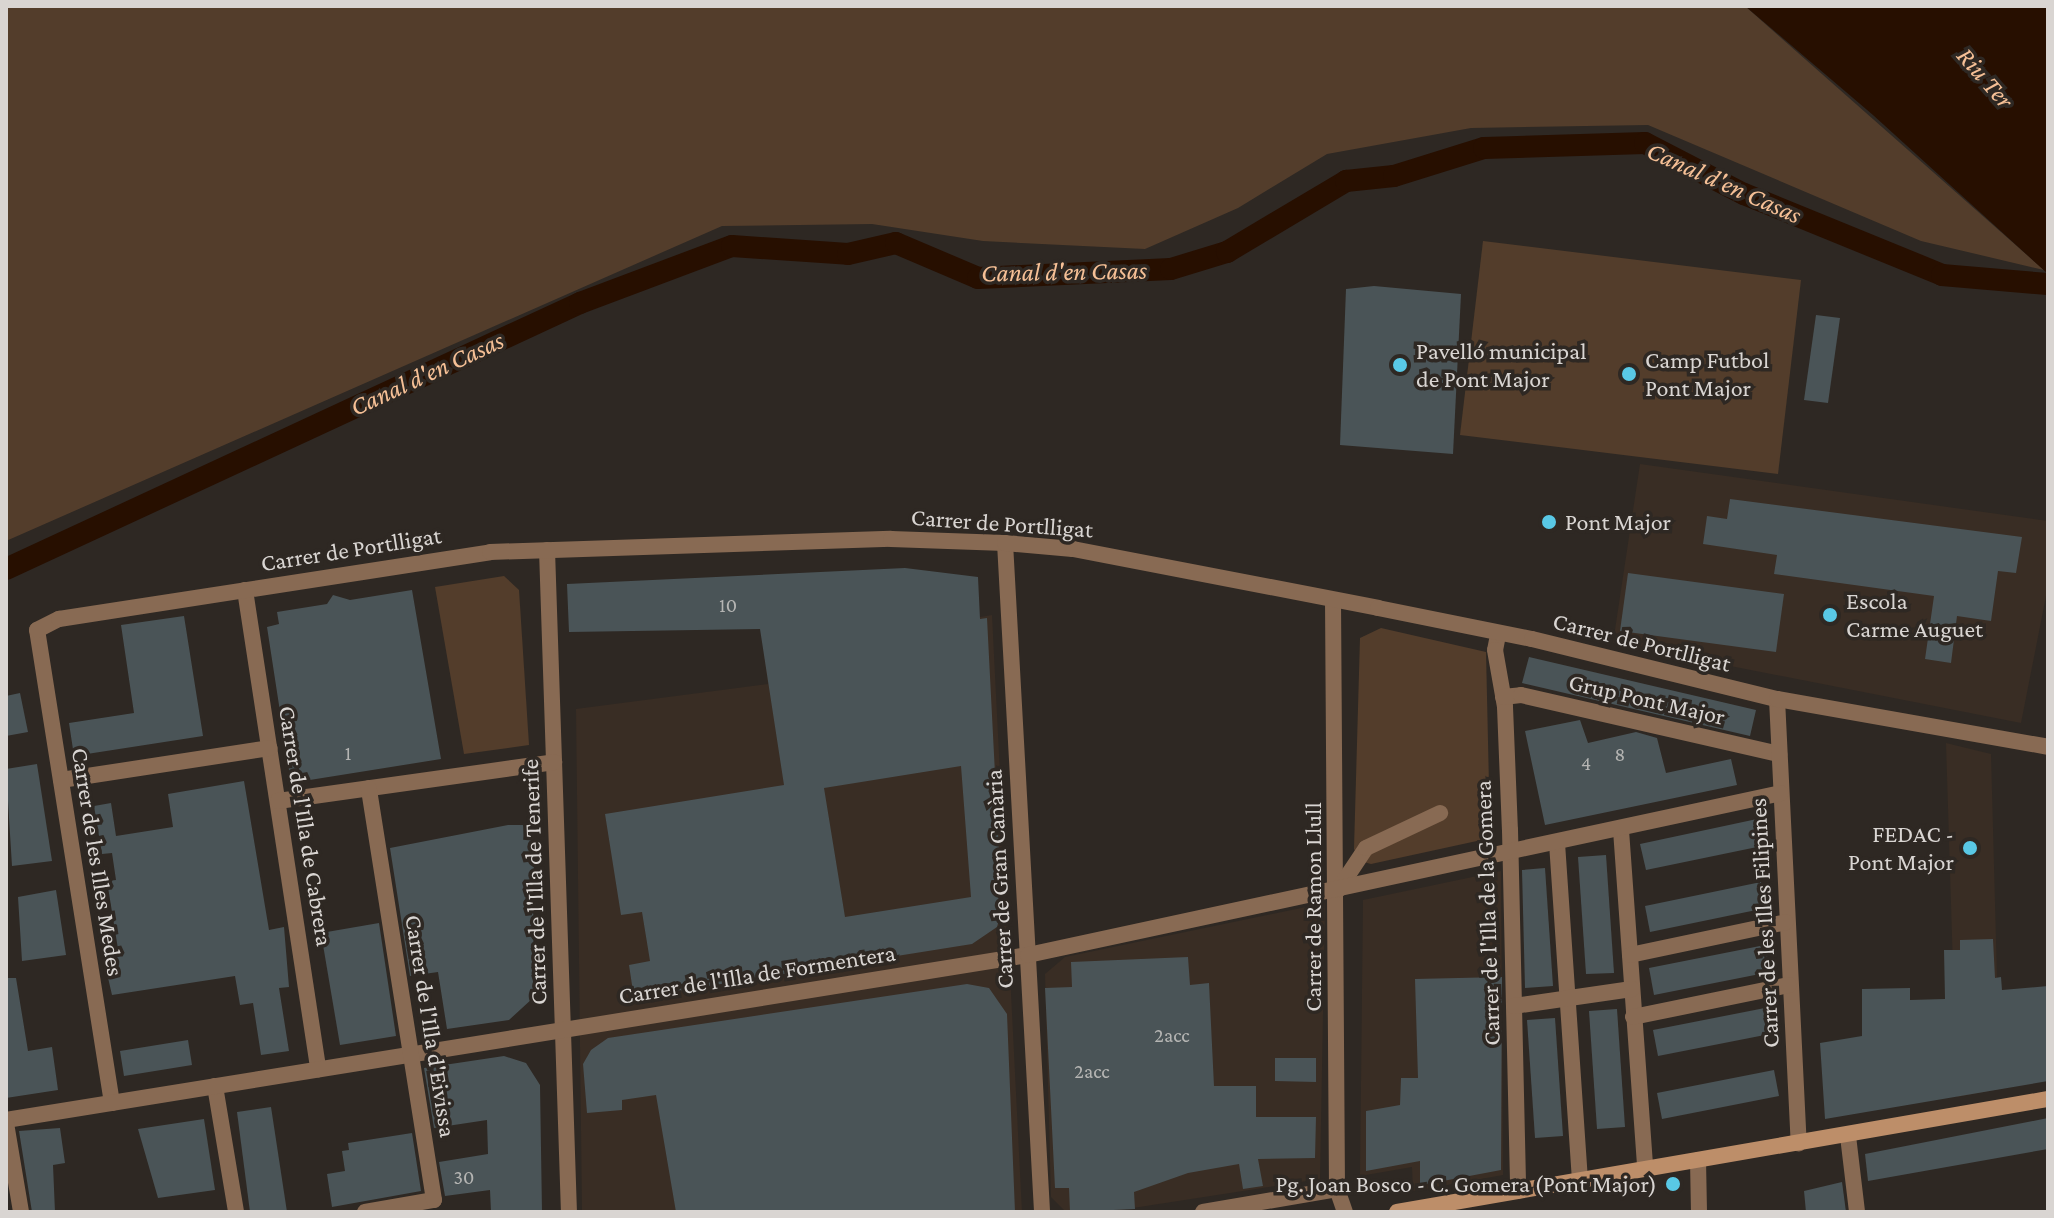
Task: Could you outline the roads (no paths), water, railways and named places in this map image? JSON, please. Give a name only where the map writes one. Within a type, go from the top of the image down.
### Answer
[{"type":"street","name":"Carrer de Portlligat","points":[[37,630],[59,619],[490,552],[891,539],[1005,543],[1073,549],[1498,635],[1777,699],[2048,747]]},
{"type":"street","name":"Carrer de Gran Canària","points":[[1005,543],[1042,1212]]},
{"type":"street","name":"Carrer de l'Illa de Tenerife","points":[[547,550],[569,1212]]},
{"type":"street","name":"Carrer de l'Illa de Cabrera","points":[[245,590],[318,1069]]},
{"type":"street","name":"Carrer de Ramon Llull","points":[[1333,600],[1338,890],[1337,1189],[1345,1212]]},
{"type":"street","name":"Carrer de les Illes Medes","points":[[37,630],[112,1103]]},
{"type":"street","name":"Carrer de l'Illa de la Gomera","points":[[1498,635],[1495,650],[1503,697],[1510,851],[1518,1191]]},
{"type":"street","name":"Grup Pont Major","points":[[1503,697],[1521,695],[1779,754]]},
{"type":"street","name":"Carrer de les Illes Filipines","points":[[1777,699],[1799,1143]]},
{"type":"street","points":[[61,780],[270,748]]},
{"type":"street","points":[[278,801],[554,762]]},
{"type":"street","name":"Carrer de l'Illa d'Eivissa","points":[[365,1212],[434,1200],[369,788]]},
{"type":"street","points":[[1510,851],[1621,830],[1781,793]]},
{"type":"street","points":[[1338,890],[1366,848],[1440,813]]},
{"type":"street","points":[[1621,830],[1645,1168]]},
{"type":"street","points":[[1557,843],[1580,1179]]},
{"type":"street","name":"Carrer de l'Illa de Formentera","points":[[6,1121],[1028,955],[1510,851]]},
{"type":"street","points":[[1630,955],[1786,922]]},
{"type":"street","points":[[1633,1017],[1789,985]]},
{"type":"street","points":[[1514,1006],[1632,989]]},
{"type":"street","points":[[215,1086],[236,1212]]},
{"type":"street","points":[[1397,1212],[2048,1099]]},
{"type":"street","points":[[6,1121],[21,1212]]},
{"type":"street","points":[[1848,1136],[1857,1212]]},
{"type":"street","points":[[1698,1160],[1699,1212]]},
{"type":"street","points":[[1203,1212],[1337,1189]]},
{"type":"water","name":"Riu Ter","points":[[1745,6],[2048,6],[2048,274],[1873,115]]},
{"type":"waterway","name":"Canal d'en Casas","points":[[6,569],[580,303],[732,246],[848,254],[896,243],[978,278],[1171,269],[1227,252],[1346,181],[1394,176],[1484,148],[1645,143],[1744,194],[1942,275],[2048,284]]},
{"type":"place","name":"Pavelló municipal de Pont Major","points":[[1400,365]]},
{"type":"place","name":"Camp Futbol Pont Major","points":[[1629,374]]},
{"type":"place","name":"Pont Major","points":[[1549,522]]},
{"type":"place","name":"Escola Carme Auguet","points":[[1830,615]]},
{"type":"place","name":"FEDAC - Pont Major","points":[[1970,848]]},
{"type":"place","name":"Pg. Joan Bosco - C. Gomera (Pont Major)","points":[[1673,1184]]}]
